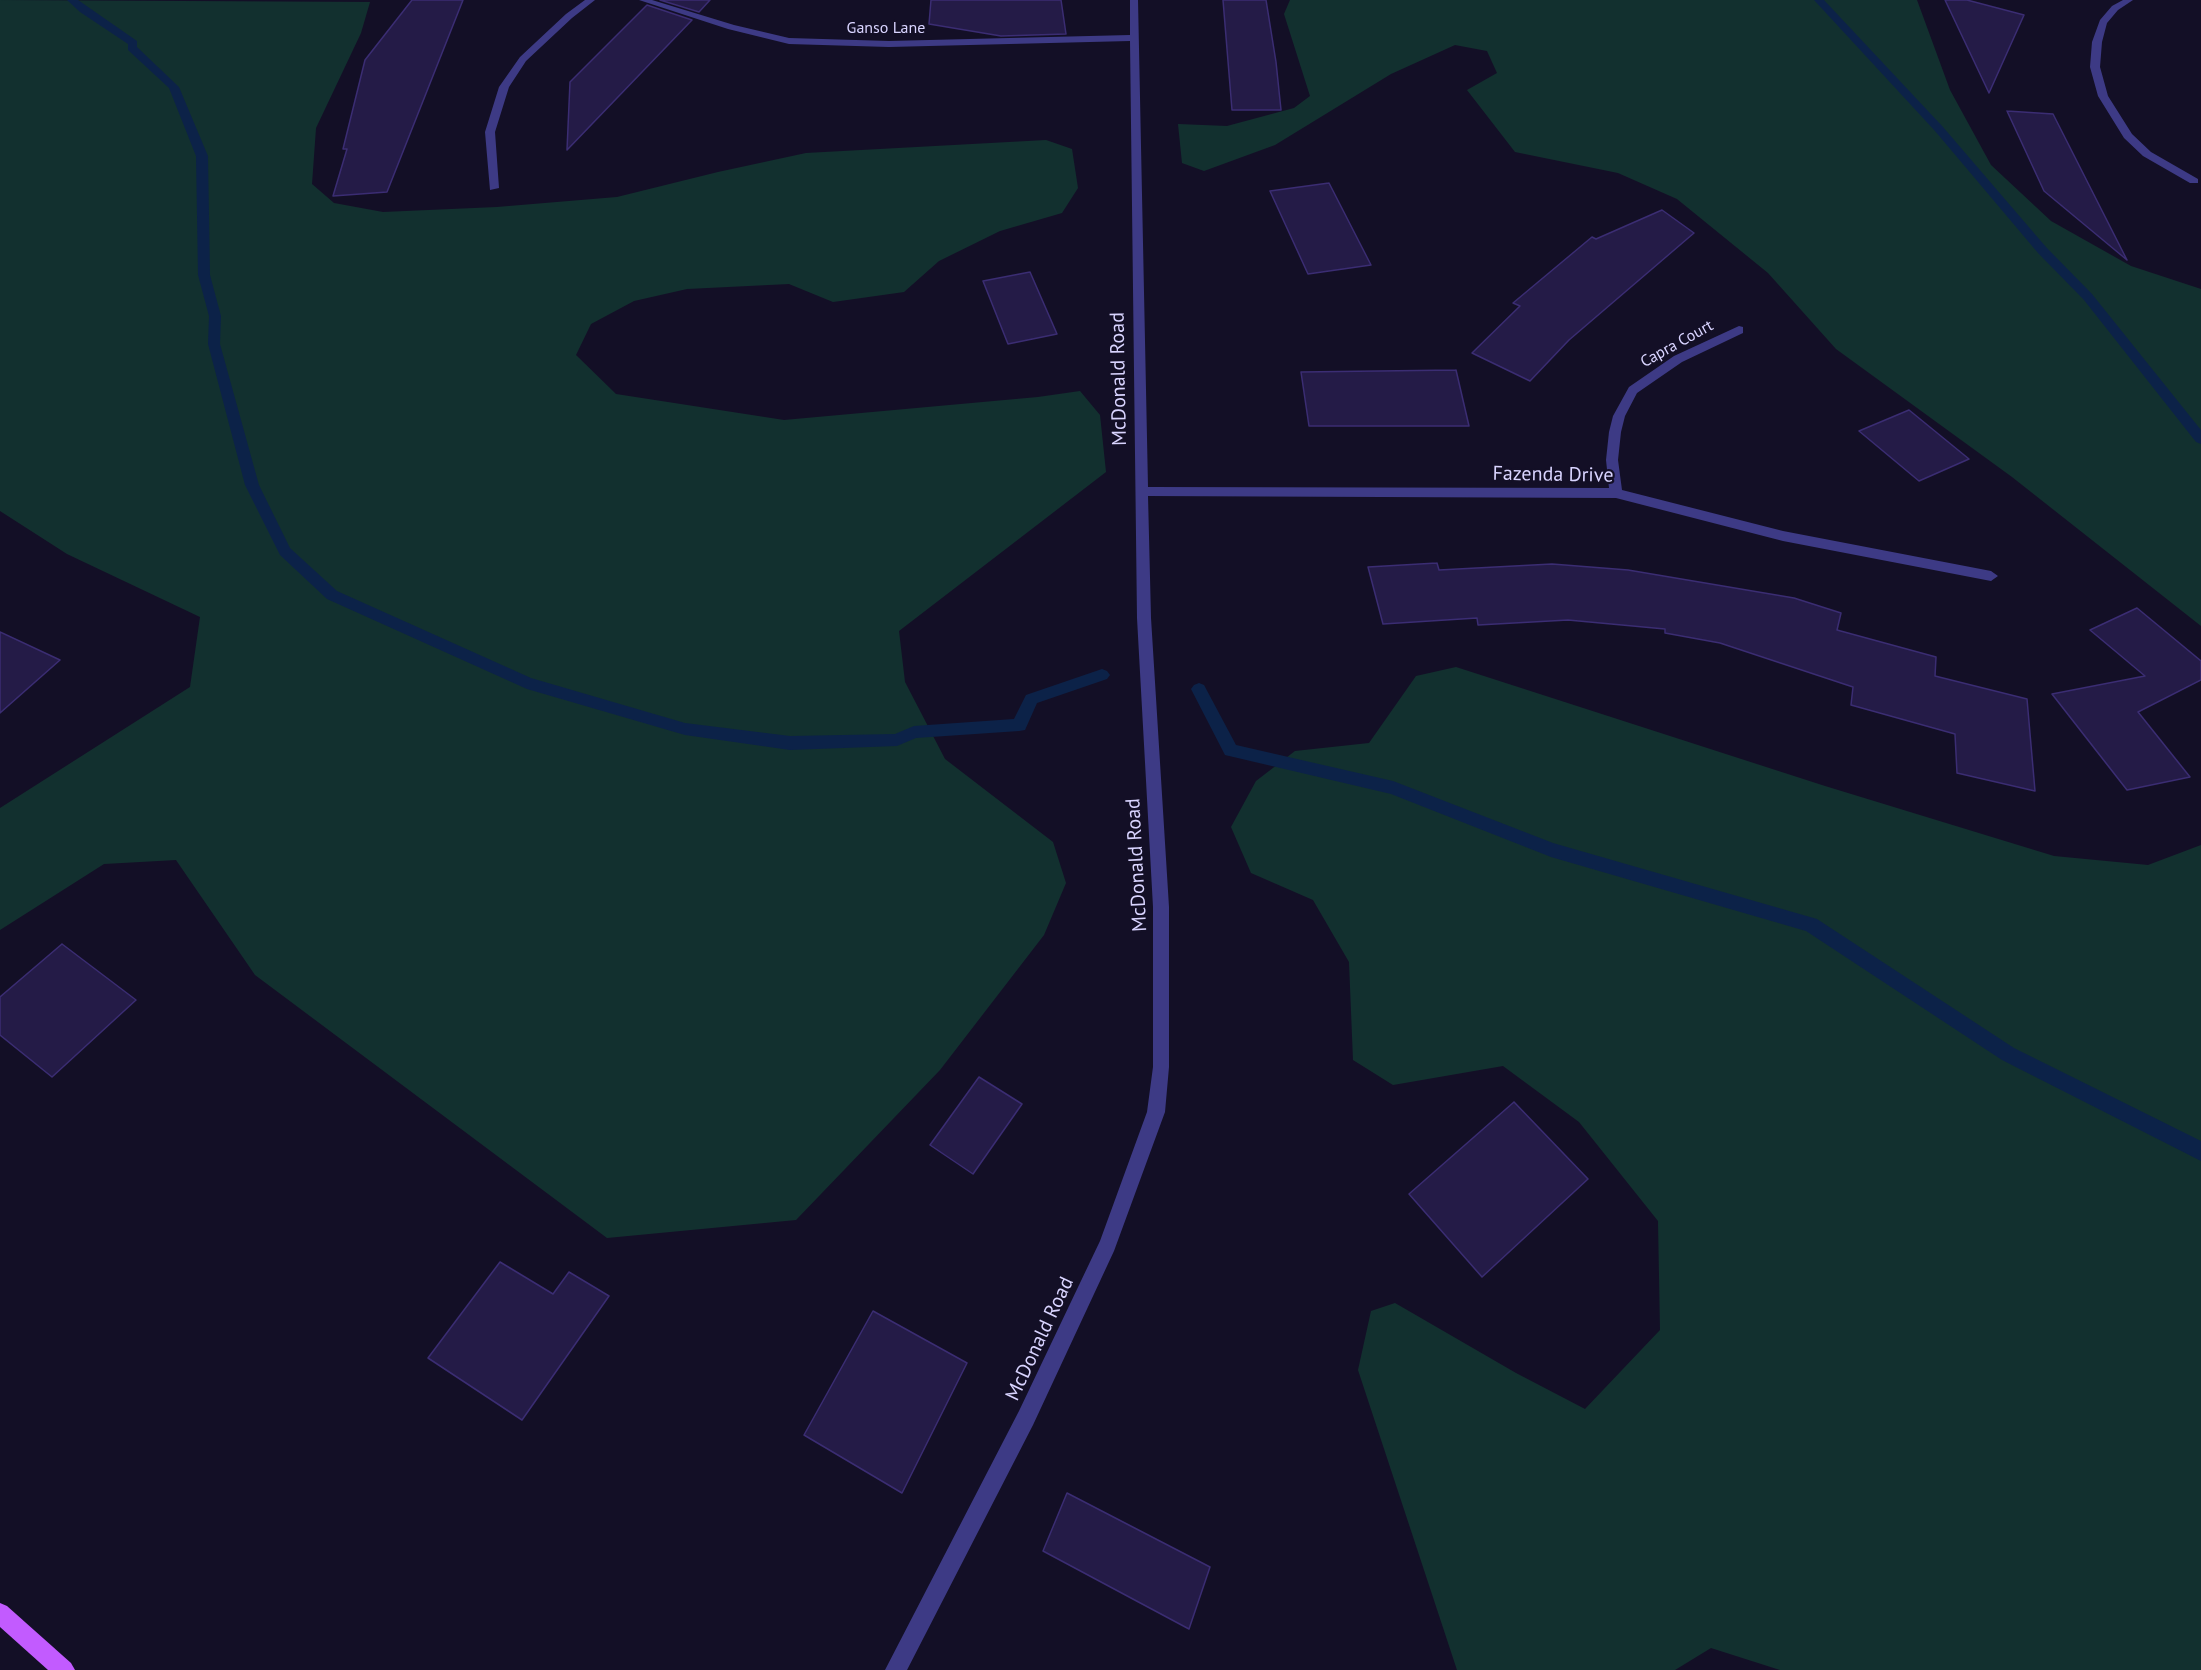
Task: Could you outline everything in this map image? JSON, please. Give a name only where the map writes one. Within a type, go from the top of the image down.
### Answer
[{"type":"main road","points":[[0,1613],[64,1670]]},
{"type":"street","points":[[494,188],[490,132],[504,87],[523,59],[569,16],[591,0]]},
{"type":"street","name":"Ganso Lane","points":[[643,0],[731,27],[789,41],[889,44],[1135,38]]},
{"type":"street","name":"McDonald Road","points":[[896,1670],[1026,1418],[1108,1245],[1156,1112],[1161,1067],[1161,908],[1144,618],[1134,0]]},
{"type":"street","points":[[2129,0],[2115,8],[2103,22],[2097,42],[2095,67],[2103,96],[2128,136],[2147,154],[2194,181]]},
{"type":"street","name":"Capra Court","points":[[1616,493],[1612,460],[1615,432],[1619,416],[1633,390],[1678,359],[1739,330]]},
{"type":"street","name":"Fazenda Drive","points":[[1142,491],[1616,493],[1783,536],[1991,576]]},
{"type":"green space","points":[[0,0],[370,2],[361,33],[316,128],[312,184],[334,203],[383,212],[497,207],[617,197],[806,153],[1046,140],[1072,149],[1078,188],[1062,213],[1000,231],[939,261],[904,292],[833,302],[789,284],[687,289],[634,301],[591,324],[576,355],[616,394],[784,420],[1038,397],[1080,391],[1100,415],[1106,472],[899,631],[905,682],[945,759],[1053,842],[1066,883],[1044,935],[940,1070],[796,1220],[607,1238],[255,975],[176,860],[104,864],[0,930],[0,808],[190,687],[200,617],[67,554],[0,511]]},
{"type":"green space","points":[[1290,0],[1917,0],[1950,90],[1991,165],[2051,221],[2131,266],[2201,289],[2201,626],[2012,477],[1836,349],[1768,273],[1677,199],[1618,173],[1515,152],[1467,90],[1497,73],[1487,51],[1455,45],[1391,74],[1275,145],[1204,171],[1182,163],[1178,124],[1227,126],[1294,108],[1310,96],[1284,14]]},
{"type":"green space","points":[[1456,667],[1825,786],[2054,856],[2148,865],[2201,845],[2201,1670],[1780,1670],[1711,1648],[1675,1670],[1457,1670],[1358,1370],[1371,1311],[1395,1303],[1516,1373],[1585,1409],[1660,1330],[1658,1221],[1579,1122],[1503,1066],[1393,1085],[1353,1060],[1349,962],[1313,900],[1251,873],[1231,827],[1256,781],[1295,751],[1369,743],[1416,676]]},
{"type":"building","points":[[412,0],[463,0],[387,192],[333,196],[347,149],[343,149],[365,60]]},
{"type":"building","points":[[660,0],[710,0],[699,12]]},
{"type":"building","points":[[931,0],[1061,0],[1066,34],[1001,36],[929,24]]},
{"type":"building","points":[[1223,0],[1266,0],[1281,110],[1232,110]]},
{"type":"building","points":[[1945,0],[1967,0],[2024,15],[1989,93]]},
{"type":"building","points":[[647,5],[692,20],[567,150],[570,82]]},
{"type":"building","points":[[2007,111],[2053,114],[2127,260],[2044,191]]},
{"type":"building","points":[[1329,183],[1371,265],[1308,274],[1270,191]]},
{"type":"building","points":[[1662,210],[1694,233],[1569,340],[1530,381],[1472,353],[1520,306],[1513,303],[1592,237],[1596,239]]},
{"type":"building","points":[[1030,272],[1057,334],[1008,344],[983,281]]},
{"type":"building","points":[[1456,370],[1469,426],[1309,426],[1301,372]]},
{"type":"building","points":[[1909,410],[1969,459],[1919,481],[1859,431]]},
{"type":"building","points":[[1437,563],[1439,570],[1552,564],[1628,570],[1794,598],[1841,613],[1837,630],[1936,657],[1935,676],[2027,699],[2035,791],[1957,773],[1955,734],[1851,705],[1853,687],[1720,643],[1665,633],[1665,629],[1568,620],[1478,625],[1477,618],[1383,624],[1368,567]]},
{"type":"building","points":[[2137,608],[2201,661],[2201,680],[2138,712],[2190,777],[2127,790],[2052,694],[2145,676],[2090,630]]},
{"type":"building","points":[[0,632],[60,660],[0,713]]},
{"type":"building","points":[[62,944],[136,1000],[52,1077],[0,1035],[0,997]]},
{"type":"building","points":[[979,1077],[1022,1104],[973,1174],[930,1145]]},
{"type":"building","points":[[1514,1102],[1588,1179],[1482,1277],[1409,1194]]},
{"type":"building","points":[[500,1262],[553,1294],[569,1272],[609,1296],[522,1420],[428,1358]]},
{"type":"building","points":[[873,1311],[967,1363],[902,1493],[804,1435]]},
{"type":"building","points":[[1067,1493],[1210,1567],[1189,1629],[1043,1551]]},
{"type":"waterway","points":[[72,0],[83,10],[133,43],[132,48],[174,87],[202,156],[204,275],[215,316],[214,344],[252,485],[285,551],[332,595],[527,683],[685,729],[790,743],[897,740],[914,732],[1019,725],[1031,699],[1102,675]]},
{"type":"waterway","points":[[1819,0],[1939,129],[2042,250],[2088,297],[2201,439]]},
{"type":"waterway","points":[[1199,689],[1231,750],[1393,788],[1551,850],[1811,925],[2008,1054],[2201,1151]]}]
